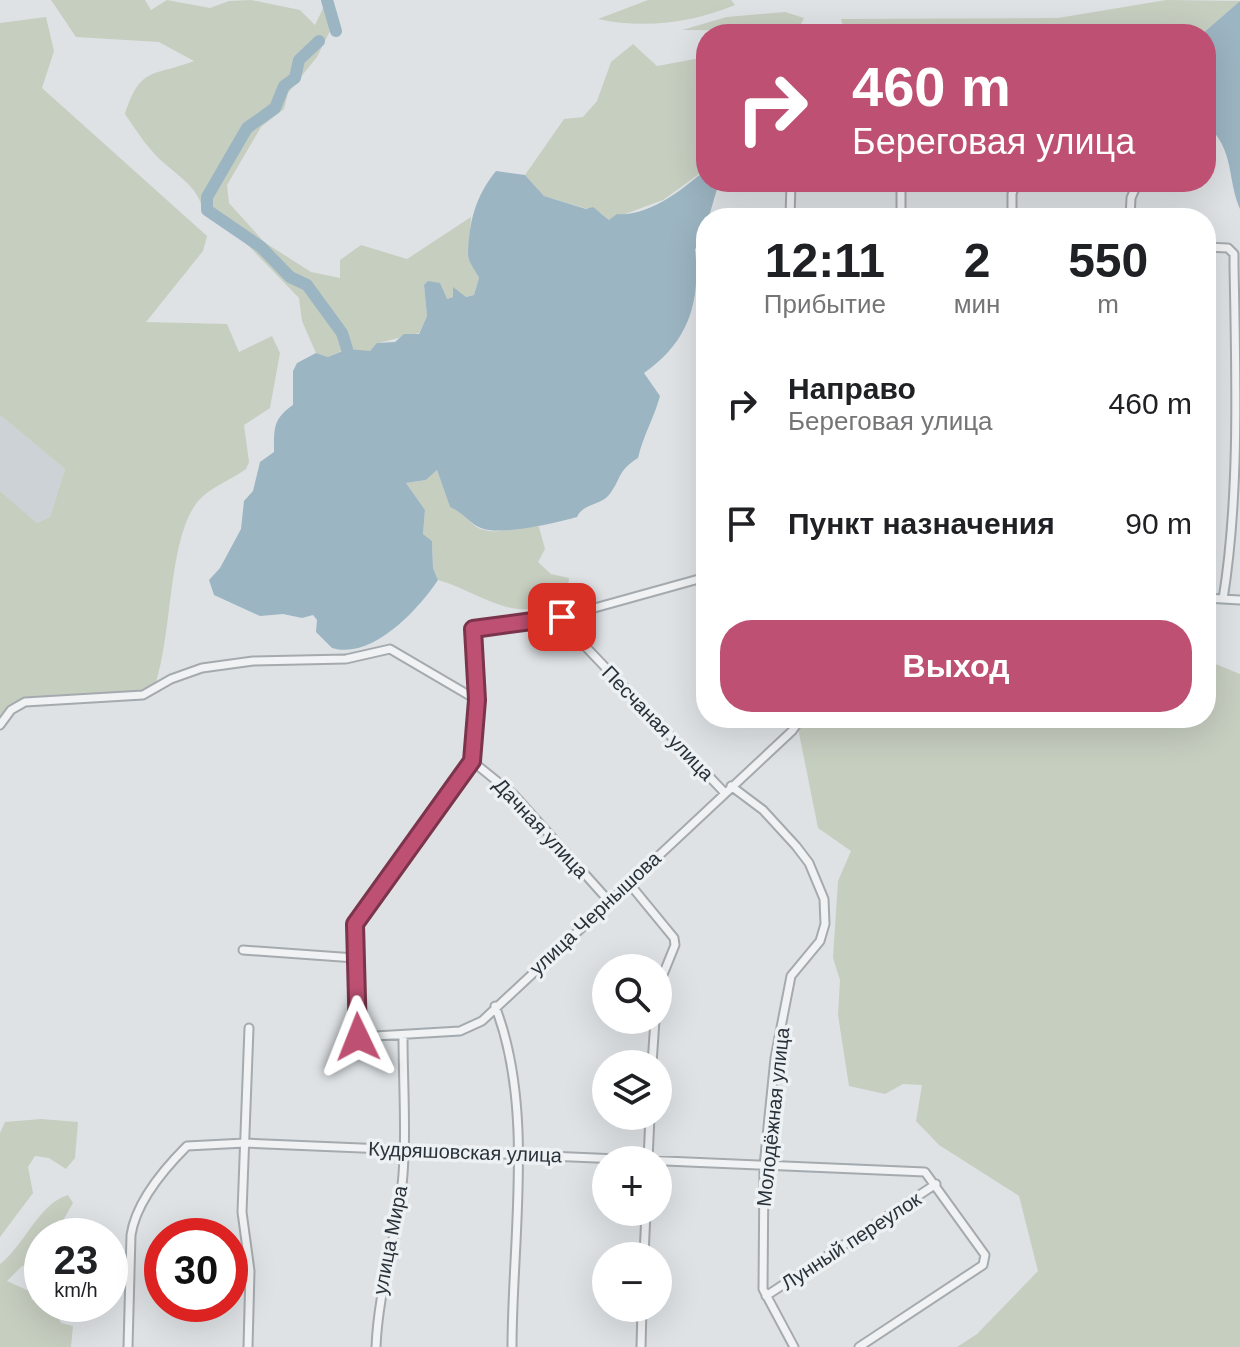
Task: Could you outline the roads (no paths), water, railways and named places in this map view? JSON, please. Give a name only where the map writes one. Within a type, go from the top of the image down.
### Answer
[{"type":"street","points":[[1216,247],[1228,248],[1234,254],[1236,478],[1229,577],[1223,599]]},
{"type":"street","points":[[243,950],[355,958],[358,919],[472,761],[477,700],[473,629],[562,617],[696,580]]},
{"type":"street","points":[[1216,599],[1240,600]]},
{"type":"street","name":"Песчаная улица","points":[[562,617],[584,645],[724,792]]},
{"type":"street","points":[[0,725],[11,710],[25,702],[143,695],[171,679],[202,668],[253,661],[346,659],[390,649],[477,700]]},
{"type":"street","name":"улица Чернышова","points":[[355,958],[358,1037],[403,1036],[471,1028],[794,728]]},
{"type":"street","name":"Дачная улица","points":[[472,761],[514,795],[608,900]]},
{"type":"street","name":"Молодёжная улица","points":[[731,786],[763,810],[796,846],[809,863],[824,899],[825,924],[820,941],[791,976],[775,1058],[764,1166],[762,1273],[766,1296],[794,1347]]},
{"type":"street","points":[[628,882],[674,938],[671,954]]},
{"type":"street","points":[[495,1006],[505,1032],[515,1093],[517,1155],[512,1347]]},
{"type":"street","points":[[248,1347],[250,1271],[242,1212],[249,1028]]},
{"type":"street","name":"улица Мира","points":[[376,1347],[380,1291],[400,1202],[405,1150],[403,1036]]},
{"type":"street","name":"Кудряшовская улица","points":[[128,1347],[132,1226],[166,1168],[187,1146],[245,1143],[592,1157]]},
{"type":"street","name":"Кудряшовская улица","points":[[672,1160],[914,1170],[932,1177],[936,1184]]},
{"type":"street","points":[[859,1347],[983,1265],[986,1258],[936,1184]]},
{"type":"street","name":"Лунный переулок","points":[[766,1296],[936,1184]]},
{"type":"street","points":[[641,1347],[642,1322]]},
{"type":"water","points":[[1240,1],[1240,209],[1226,154],[1216,135],[1216,24],[1214,24]]},
{"type":"water","points":[[496,171],[525,175],[544,196],[586,209],[593,207],[609,220],[617,214],[629,214],[653,206],[696,177],[696,192],[716,192],[711,208],[696,208],[696,286],[689,319],[672,348],[644,373],[660,396],[658,404],[638,458],[623,471],[605,499],[583,509],[577,517],[528,528],[490,530],[477,526],[450,507],[437,470],[426,480],[406,483],[425,510],[423,534],[432,541],[433,568],[438,580],[406,618],[378,640],[363,647],[347,650],[332,648],[316,632],[317,620],[313,615],[302,618],[283,614],[260,616],[214,595],[209,580],[220,568],[241,529],[244,501],[253,491],[260,462],[274,452],[278,420],[293,405],[293,371],[297,363],[316,353],[328,357],[347,349],[370,351],[377,343],[395,342],[404,334],[419,334],[427,316],[424,285],[428,281],[440,283],[447,299],[453,297],[453,287],[466,297],[474,295],[479,278],[468,255],[470,232],[478,200]]},
{"type":"waterway","points":[[327,0],[336,31]]},
{"type":"waterway","points":[[319,41],[299,60],[295,78],[284,86],[275,108],[247,128],[207,197],[207,210],[261,247],[290,277],[307,285],[342,333],[347,349]]}]
